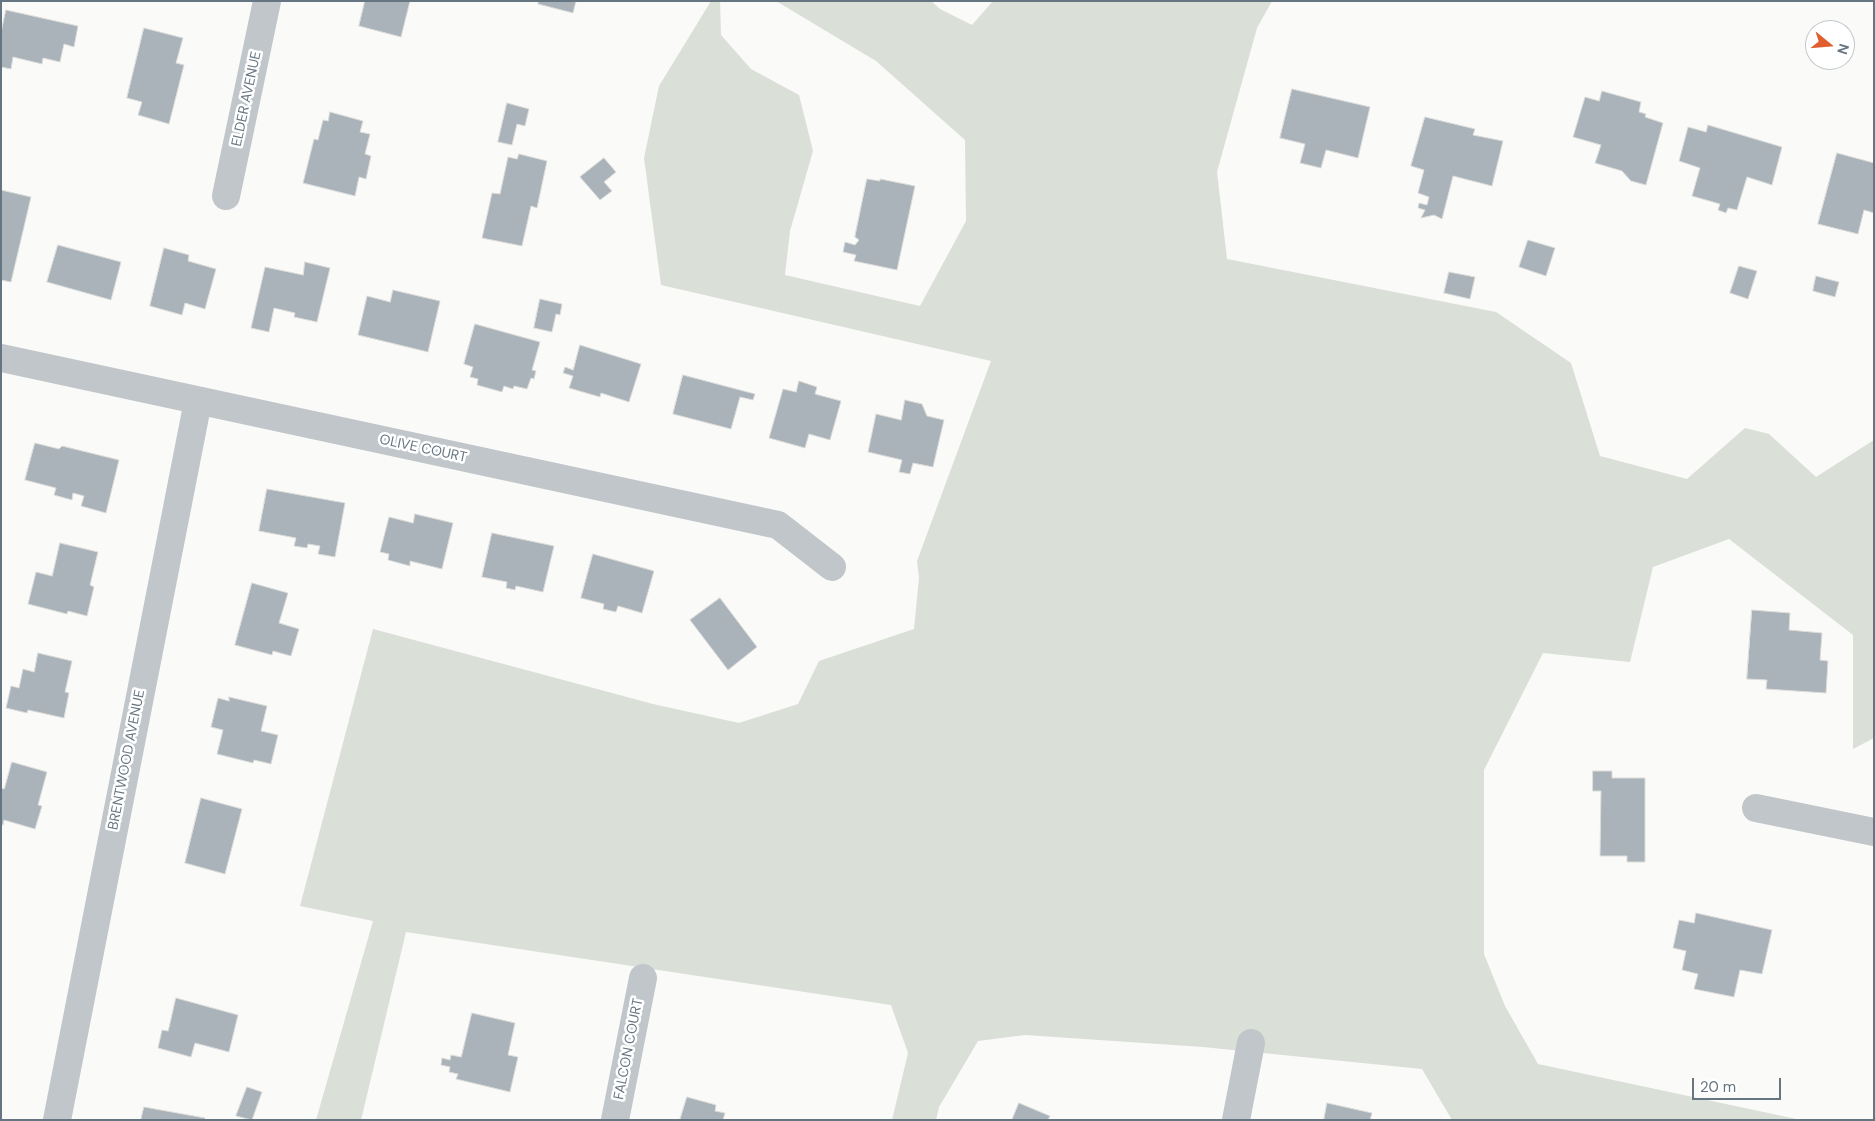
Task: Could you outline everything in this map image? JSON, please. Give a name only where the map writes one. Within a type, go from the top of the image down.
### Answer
[{"type":"street","name":"ELDER AVENUE","points":[[226,196],[267,1]]},
{"type":"street","name":"OLIVE COURT","points":[[1,358],[778,524],[832,567]]},
{"type":"street","name":"BRENTWOOD AVENUE","points":[[57,1120],[198,401]]},
{"type":"street","points":[[1756,808],[1874,832]]},
{"type":"street","name":"FALCON COURT","points":[[615,1120],[643,978]]},
{"type":"street","points":[[1236,1120],[1251,1043]]},
{"type":"shaded area","points":[[711,1],[720,1],[721,35],[751,69],[799,95],[813,151],[790,231],[785,275],[920,306],[966,221],[965,140],[876,61],[776,1],[931,1],[940,9],[972,25],[993,1],[1272,1],[1257,28],[1217,172],[1227,259],[1496,312],[1571,363],[1600,456],[1687,479],[1745,428],[1769,434],[1816,477],[1874,440],[1874,738],[1853,749],[1853,635],[1729,539],[1653,567],[1630,662],[1543,653],[1484,770],[1484,954],[1505,1006],[1538,1064],[1801,1120],[1452,1120],[1422,1069],[1203,1047],[1025,1035],[978,1041],[939,1107],[936,1120],[892,1120],[908,1053],[891,1005],[406,932],[361,1120],[316,1120],[373,921],[300,906],[373,629],[653,704],[739,723],[798,704],[819,661],[914,629],[919,578],[917,561],[991,361],[661,285],[644,158],[659,86]]},
{"type":"building","points":[[365,1],[410,1],[401,37],[359,26]]},
{"type":"building","points":[[539,1],[576,1],[573,13],[538,4]]},
{"type":"building","points":[[6,10],[78,26],[74,47],[64,44],[60,62],[43,58],[42,64],[13,57],[11,69],[1,67],[1,33]]},
{"type":"building","points":[[144,28],[183,38],[176,63],[184,65],[169,124],[138,115],[142,102],[127,98]]},
{"type":"building","points":[[1292,89],[1370,107],[1358,158],[1326,150],[1321,168],[1300,163],[1305,144],[1280,138]]},
{"type":"building","points":[[1602,91],[1641,102],[1639,112],[1646,114],[1645,117],[1663,123],[1646,185],[1631,181],[1622,171],[1595,163],[1601,145],[1573,137],[1585,97],[1599,101]]},
{"type":"building","points":[[507,103],[529,109],[525,126],[517,124],[512,145],[498,142]]},
{"type":"building","points":[[330,112],[363,121],[360,132],[370,134],[365,154],[371,156],[366,179],[359,177],[355,196],[303,183],[314,139],[318,140],[323,120],[328,121]]},
{"type":"building","points":[[1425,117],[1475,129],[1473,135],[1503,141],[1492,186],[1453,176],[1442,219],[1434,215],[1421,218],[1425,210],[1418,208],[1419,203],[1427,205],[1429,197],[1418,193],[1424,170],[1411,166]]},
{"type":"building","points":[[1708,125],[1782,147],[1772,185],[1747,177],[1737,210],[1728,208],[1726,213],[1718,210],[1720,204],[1692,196],[1700,168],[1679,161],[1688,127],[1706,132]]},
{"type":"building","points":[[1837,153],[1874,163],[1874,213],[1864,210],[1858,234],[1818,224]]},
{"type":"building","points":[[519,154],[547,161],[537,208],[531,206],[522,246],[482,238],[492,193],[500,194],[508,157],[517,159]]},
{"type":"building","points":[[604,158],[616,172],[604,182],[612,191],[600,200],[580,177]]},
{"type":"building","points":[[867,179],[880,181],[880,179],[915,186],[897,270],[854,261],[856,255],[843,252],[845,242],[855,245],[859,240],[855,237]]},
{"type":"building","points":[[1,190],[31,197],[11,282],[1,280]]},
{"type":"building","points":[[1528,240],[1555,248],[1546,276],[1519,267]]},
{"type":"building","points":[[58,245],[121,262],[111,300],[47,282]]},
{"type":"building","points":[[164,248],[189,255],[188,261],[216,269],[205,309],[185,303],[182,315],[150,306]]},
{"type":"building","points":[[305,262],[330,268],[317,322],[294,317],[295,313],[274,308],[269,332],[251,328],[265,267],[303,275]]},
{"type":"building","points":[[1739,266],[1757,271],[1748,299],[1730,293]]},
{"type":"building","points":[[1449,272],[1475,277],[1470,299],[1444,293]]},
{"type":"building","points":[[1816,276],[1839,282],[1835,297],[1813,291]]},
{"type":"building","points":[[393,290],[440,301],[428,352],[358,335],[367,296],[390,302]]},
{"type":"building","points":[[540,299],[562,304],[560,315],[556,314],[552,332],[534,328]]},
{"type":"building","points":[[475,324],[540,342],[532,370],[536,371],[534,379],[531,378],[527,389],[514,386],[513,389],[504,386],[502,392],[477,385],[478,379],[470,377],[473,367],[464,364]]},
{"type":"building","points":[[580,345],[641,364],[629,402],[601,393],[600,397],[569,388],[573,376],[563,373],[565,367],[573,370]]},
{"type":"building","points":[[683,375],[755,394],[753,400],[740,397],[731,429],[673,414]]},
{"type":"building","points":[[799,381],[817,387],[815,394],[841,401],[830,440],[809,434],[805,448],[769,438],[783,389],[796,392]]},
{"type":"building","points":[[905,400],[922,404],[927,416],[944,420],[933,467],[913,463],[910,474],[899,472],[902,460],[868,452],[876,414],[901,420]]},
{"type":"building","points":[[35,443],[59,449],[62,446],[119,460],[106,513],[81,506],[84,496],[73,493],[72,500],[54,495],[56,488],[25,480]]},
{"type":"building","points":[[267,489],[345,503],[335,557],[318,554],[320,546],[308,544],[307,548],[294,546],[296,538],[259,531]]},
{"type":"building","points":[[415,514],[453,523],[442,569],[410,561],[410,566],[388,560],[389,554],[380,552],[389,517],[413,523]]},
{"type":"building","points":[[492,533],[554,546],[543,592],[516,586],[515,590],[506,588],[507,582],[482,577]]},
{"type":"building","points":[[60,543],[98,552],[90,585],[94,587],[87,616],[68,611],[67,614],[28,604],[36,572],[52,576]]},
{"type":"building","points":[[593,554],[654,571],[642,613],[618,606],[616,612],[603,609],[604,604],[581,598]]},
{"type":"building","points":[[252,583],[288,593],[279,623],[299,629],[291,656],[273,651],[272,655],[235,645]]},
{"type":"building","points":[[720,598],[757,647],[728,670],[690,620]]},
{"type":"building","points":[[1752,610],[1790,613],[1789,630],[1822,633],[1820,660],[1828,661],[1826,693],[1766,689],[1767,680],[1747,679]]},
{"type":"building","points":[[38,653],[72,661],[65,692],[69,693],[64,718],[28,710],[27,713],[6,708],[11,686],[19,688],[23,669],[34,672]]},
{"type":"building","points":[[229,697],[267,706],[261,731],[278,735],[271,764],[254,760],[253,763],[217,754],[223,730],[211,727],[218,698],[229,701]]},
{"type":"building","points":[[12,762],[47,772],[38,805],[42,806],[35,829],[4,820],[3,825],[1,825],[1,788],[4,789]]},
{"type":"building","points":[[1593,771],[1612,771],[1612,778],[1645,778],[1645,862],[1627,862],[1627,856],[1600,856],[1601,791],[1593,791]]},
{"type":"building","points":[[201,798],[242,809],[225,874],[185,863]]},
{"type":"building","points":[[1696,913],[1772,930],[1762,974],[1740,970],[1734,997],[1694,989],[1698,974],[1682,970],[1686,951],[1673,948],[1679,920],[1694,923]]},
{"type":"building","points":[[176,998],[238,1015],[229,1052],[195,1043],[191,1057],[158,1048],[162,1030],[168,1031]]},
{"type":"building","points":[[472,1013],[515,1023],[508,1055],[518,1057],[510,1092],[456,1079],[458,1074],[449,1072],[450,1067],[441,1065],[442,1058],[450,1060],[451,1055],[461,1057]]},
{"type":"building","points":[[247,1087],[262,1092],[252,1120],[236,1116]]},
{"type":"building","points":[[687,1097],[716,1105],[715,1111],[725,1113],[723,1120],[680,1120]]},
{"type":"building","points":[[1019,1103],[1050,1116],[1048,1120],[1012,1120]]},
{"type":"building","points":[[1327,1103],[1372,1113],[1370,1120],[1324,1120]]},
{"type":"building","points":[[144,1107],[205,1118],[205,1120],[141,1120]]}]
